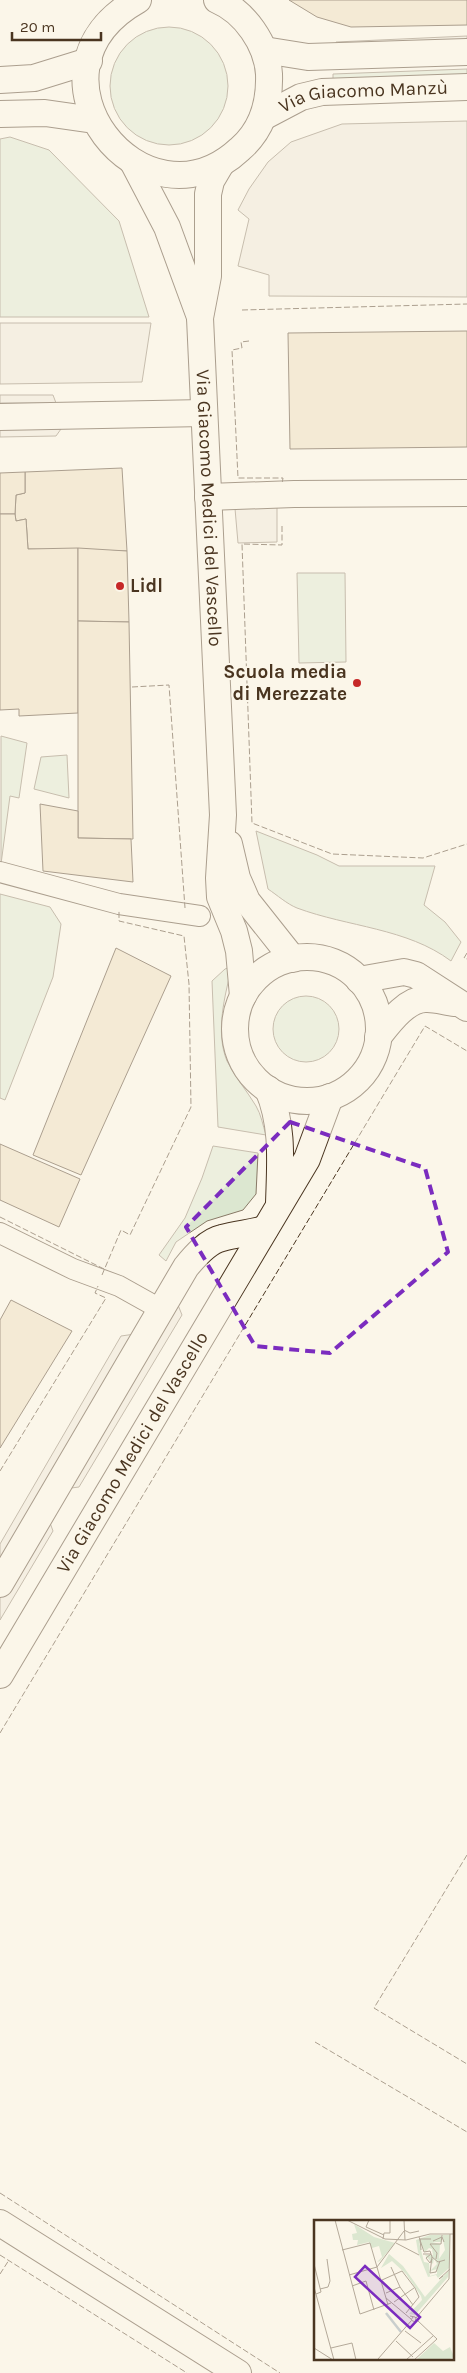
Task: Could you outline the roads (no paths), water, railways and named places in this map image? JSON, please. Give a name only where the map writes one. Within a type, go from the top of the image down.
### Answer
[{"type":"street","points":[[138,0],[125,8],[102,31],[88,61],[86,81],[88,101],[94,120],[104,137],[117,151],[133,162],[150,169],[177,174],[204,170],[221,164],[246,144],[263,117],[269,95],[269,72],[264,50],[253,30],[240,15],[216,0]]},
{"type":"street","name":"Via Giacomo Manzù","points":[[264,50],[308,57],[467,52]]},
{"type":"street","points":[[0,80],[34,78],[88,61]]},
{"type":"street","name":"Via Giacomo Manzù","points":[[263,117],[301,97],[322,92],[467,87]]},
{"type":"street","points":[[0,114],[45,112],[94,120]]},
{"type":"street","name":"Via Giacomo Medici del Vascello","points":[[133,162],[167,227],[200,318]]},
{"type":"street","name":"Via Giacomo Medici del Vascello","points":[[221,164],[211,181],[208,194],[208,276],[200,318],[223,816],[219,878],[220,898],[234,931],[239,951],[242,996]]},
{"type":"street","points":[[0,417],[204,413]]},
{"type":"street","points":[[208,498],[294,494],[467,493]]},
{"type":"street","name":"Via Giacomo Medici del Vascello","points":[[223,816],[237,878],[247,901],[293,959]]},
{"type":"street","points":[[0,872],[112,903],[200,916]]},
{"type":"street","points":[[316,958],[329,961],[346,969],[359,980],[375,1006],[378,1020],[378,1037],[372,1058],[362,1075],[344,1090],[330,1097],[300,1101],[284,1097],[257,1081],[242,1062],[236,1044],[236,1017],[242,996],[252,982],[263,972],[278,963],[293,959],[316,958]]},
{"type":"street","points":[[359,980],[404,972],[416,975],[464,1006]]},
{"type":"street","points":[[378,1037],[403,1010],[426,998],[464,1006]]},
{"type":"street","points":[[268,1089],[276,1108],[280,1137],[279,1206]]},
{"type":"street","name":"Via Giacomo Medici del Vascello","points":[[0,1675],[307,1159],[330,1097]]},
{"type":"street","points":[[0,1584],[186,1267],[198,1254],[221,1238],[265,1229]]},
{"type":"street","points":[[0,1233],[73,1269],[119,1286],[162,1310]]},
{"type":"street","points":[[0,2223],[238,2373]]},
{"type":"place","name":"Lidl","points":[[120,586]]},
{"type":"place","name":"Scuola media di Merezzate","points":[[357,683]]}]
